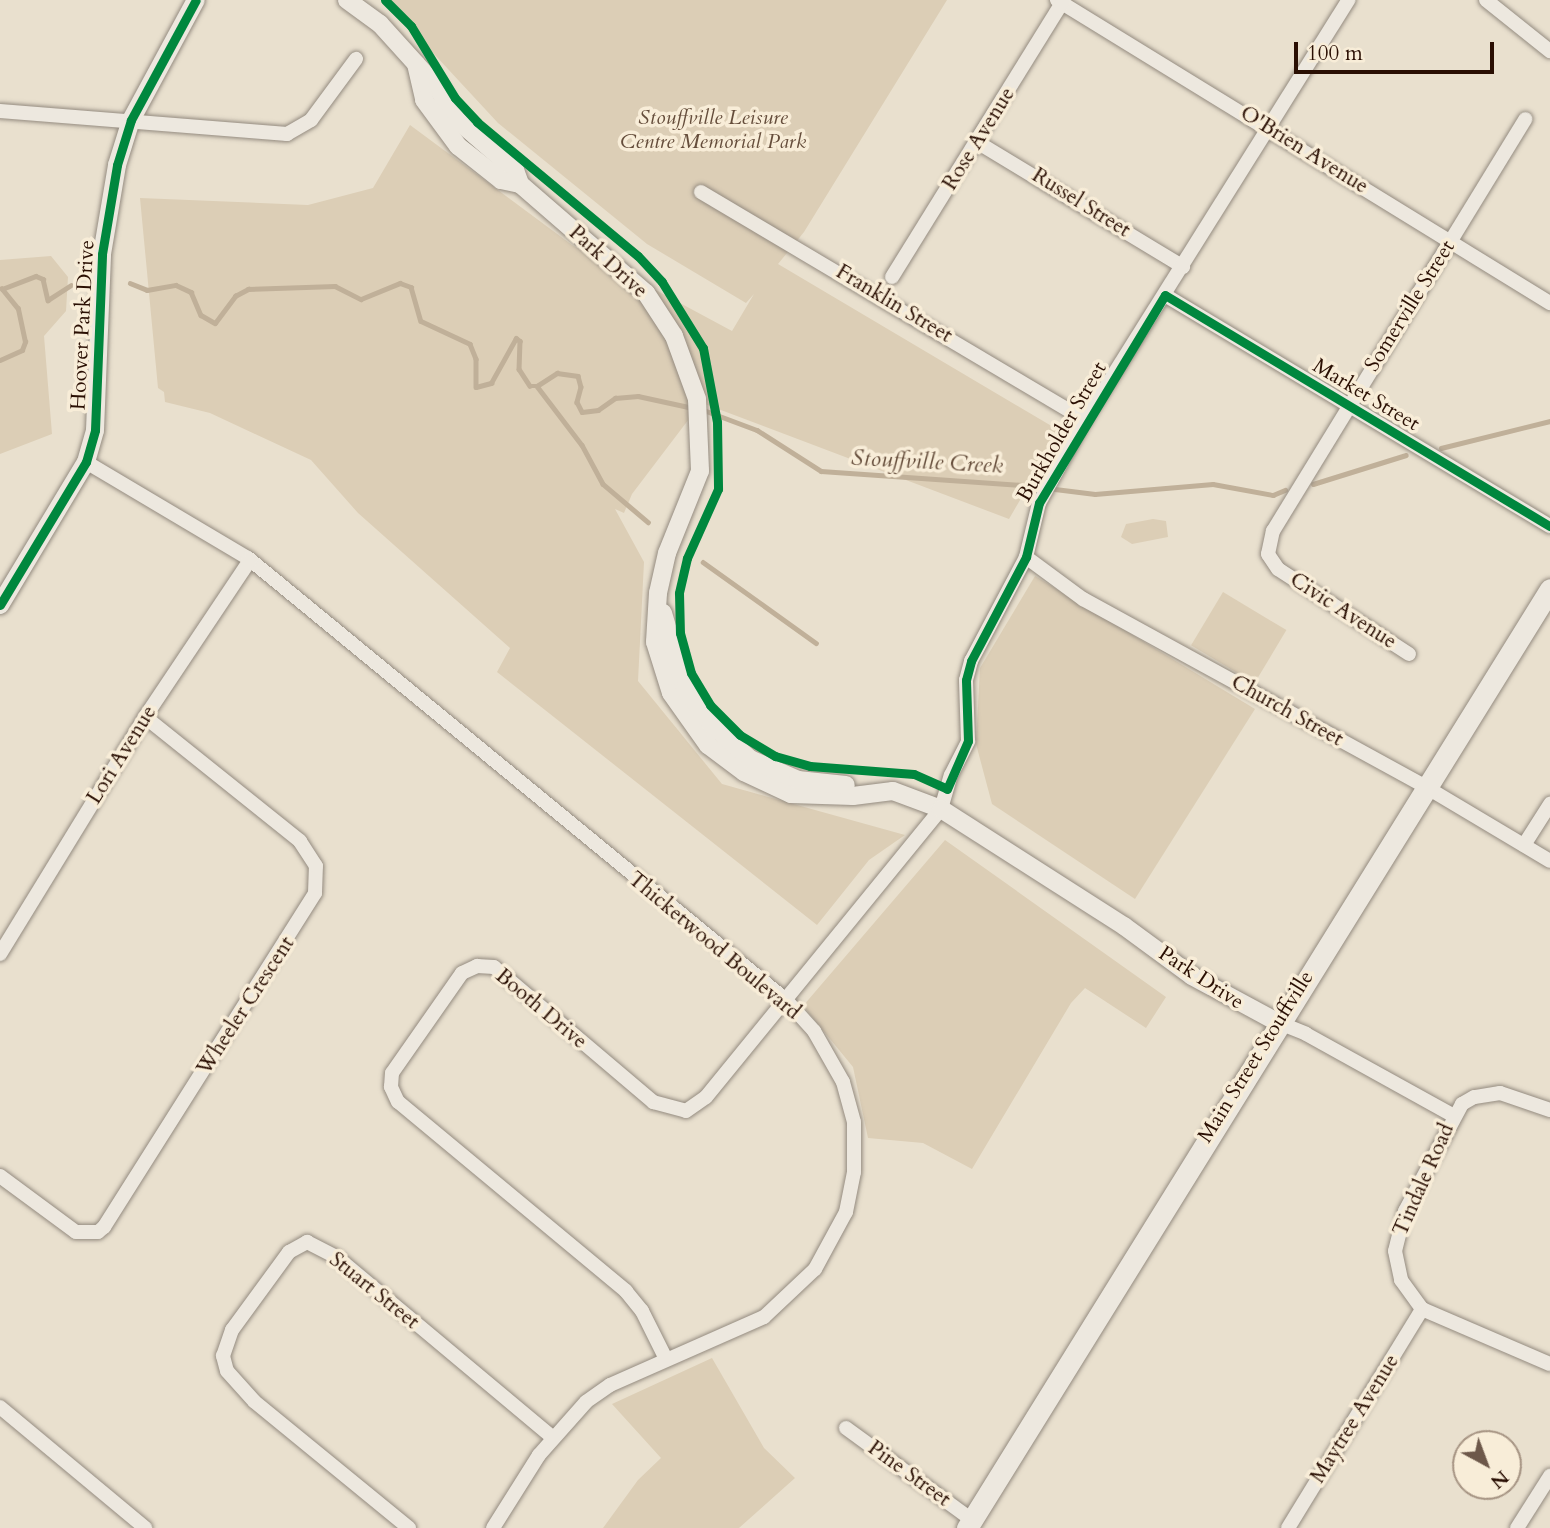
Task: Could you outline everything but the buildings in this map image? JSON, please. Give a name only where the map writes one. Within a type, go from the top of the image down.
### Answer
[{"type":"main road","name":"Main Street Stouffville","points":[[970,1524],[1277,1022],[1550,589]]},
{"type":"street","name":"Hoover Park Drive","points":[[0,605],[86,462],[95,430],[107,215],[131,120],[195,0]]},
{"type":"street","name":"Park Drive","points":[[347,0],[380,24],[416,64],[424,100],[458,146],[502,180],[520,184],[646,293],[674,336],[692,379],[702,441],[700,471],[667,553],[658,593],[655,642],[671,693],[708,745],[744,772],[791,793],[853,796],[870,791],[893,791],[941,809],[1124,926],[1192,976],[1277,1022],[1306,1034],[1452,1115]]},
{"type":"street","name":"Burkholder Street","points":[[941,809],[951,775],[968,741],[967,681],[971,661],[1026,556],[1037,509],[1085,420],[1348,0]]},
{"type":"street","points":[[1486,0],[1550,51]]},
{"type":"street","name":"O'Brien Avenue","points":[[1061,1],[1550,303]]},
{"type":"street","name":"Rose Avenue","points":[[892,277],[1061,1]]},
{"type":"street","points":[[0,111],[287,134],[311,120],[356,59]]},
{"type":"street","name":"Somerville Street","points":[[1275,529],[1525,119]]},
{"type":"street","name":"Russel Street","points":[[977,142],[1183,267]]},
{"type":"street","name":"Franklin Street","points":[[701,192],[1085,420]]},
{"type":"street","name":"Market Street","points":[[1165,295],[1550,526]]},
{"type":"street","name":"Thicketwood Boulevard","points":[[86,462],[250,560],[786,1000],[814,1031],[843,1082],[854,1122],[853,1172],[846,1212],[826,1254],[780,1305],[738,1330],[610,1385],[586,1402],[553,1438],[493,1528]]},
{"type":"street","name":"Civic Avenue","points":[[1275,529],[1268,554],[1278,569],[1409,654]]},
{"type":"street","name":"Church Street","points":[[1026,556],[1083,599],[1426,787],[1550,861]]},
{"type":"street","name":"Lori Avenue","points":[[0,954],[145,717],[250,560]]},
{"type":"street","name":"Wheeler Crescent","points":[[0,1176],[76,1233],[98,1232],[104,1227],[315,893],[316,866],[300,841],[145,717]]},
{"type":"street","points":[[1524,845],[1550,804]]},
{"type":"street","points":[[786,1000],[941,809]]},
{"type":"street","name":"Booth Drive","points":[[666,1359],[642,1311],[626,1291],[398,1102],[391,1087],[392,1073],[462,973],[477,966],[494,967],[653,1102],[686,1111],[706,1097],[786,1000]]},
{"type":"street","points":[[1452,1115],[1474,1097],[1487,1094],[1526,1100],[1550,1110]]},
{"type":"street","name":"Tindale Road","points":[[1422,1309],[1401,1280],[1396,1234],[1441,1147],[1452,1115]]},
{"type":"street","name":"Stuart Street","points":[[409,1528],[254,1401],[227,1371],[223,1356],[232,1330],[289,1252],[307,1242],[338,1258],[553,1438]]},
{"type":"street","points":[[1422,1309],[1550,1364]]},
{"type":"street","name":"Maytree Avenue","points":[[1288,1528],[1422,1309]]},
{"type":"street","points":[[0,1407],[138,1526]]},
{"type":"street","name":"Pine Street","points":[[846,1428],[970,1524]]},
{"type":"street","points":[[1517,1528],[1550,1476]]},
{"type":"green space","name":"Stouffville Leisure Centre Memorial Park","points":[[384,0],[947,0],[804,232],[778,264],[1060,431],[1009,519],[689,398],[692,415],[632,494],[624,513],[615,509],[644,562],[638,681],[722,784],[905,835],[869,860],[817,925],[497,672],[510,648],[358,513],[311,460],[210,413],[165,402],[164,392],[158,388],[140,198],[308,205],[373,188],[410,125],[572,245],[732,331],[754,294],[746,303],[647,244],[498,123]]},
{"type":"green space","points":[[51,256],[68,277],[66,311],[44,336],[52,434],[0,454],[0,260]]},
{"type":"green space","points":[[1153,519],[1166,521],[1168,537],[1132,544],[1121,537],[1126,524]]},
{"type":"green space","points":[[1035,576],[1255,709],[1135,899],[992,804],[976,744],[980,668]]},
{"type":"green space","points":[[1223,592],[1286,630],[1254,683],[1191,645]]},
{"type":"green space","points":[[945,840],[1166,997],[1146,1028],[1085,988],[1071,1003],[972,1169],[923,1143],[868,1138],[853,1067],[803,1006]]},
{"type":"green space","points":[[712,1358],[764,1448],[795,1478],[739,1528],[603,1528],[638,1480],[661,1458],[612,1404]]},
{"type":"waterway","name":"Stouffville Creek","points":[[0,360],[22,350],[25,342],[18,309],[2,289],[36,276],[43,279],[48,300],[71,285]]},
{"type":"waterway","name":"Stouffville Creek","points":[[130,283],[147,290],[176,285],[191,292],[201,315],[215,323],[235,296],[248,289],[335,286],[361,299],[400,283],[411,287],[421,321],[470,344],[476,359],[476,387],[491,383],[516,338],[520,341],[519,369],[530,386],[537,386]]},
{"type":"waterway","name":"Stouffville Creek","points":[[537,386],[557,373],[578,376],[581,387],[577,402],[582,412],[598,410],[615,398],[638,396],[693,408]]},
{"type":"waterway","points":[[537,386],[582,445],[603,484],[648,522]]},
{"type":"waterway","name":"Stouffville Creek","points":[[701,409],[757,430],[821,471],[1036,486]]},
{"type":"waterway","name":"Stouffville Creek","points":[[1441,448],[1550,421]]},
{"type":"waterway","name":"Stouffville Creek","points":[[1313,484],[1406,455]]},
{"type":"waterway","name":"Stouffville Creek","points":[[1055,489],[1095,494],[1213,484],[1273,495],[1285,490]]},
{"type":"waterway","points":[[703,562],[816,643]]},
{"type":"cycle path","points":[[0,605],[86,462],[95,430],[102,254],[117,165],[131,120],[196,0]]},
{"type":"cycle path","points":[[385,0],[411,26],[455,98],[477,122],[638,256],[662,282],[703,348],[717,422],[718,489],[687,558],[679,593],[680,633],[691,673],[710,705],[740,735],[775,756],[810,766],[914,774],[947,789],[968,741],[966,680],[971,661],[1026,557],[1039,503],[1165,295],[1550,526]]}]
